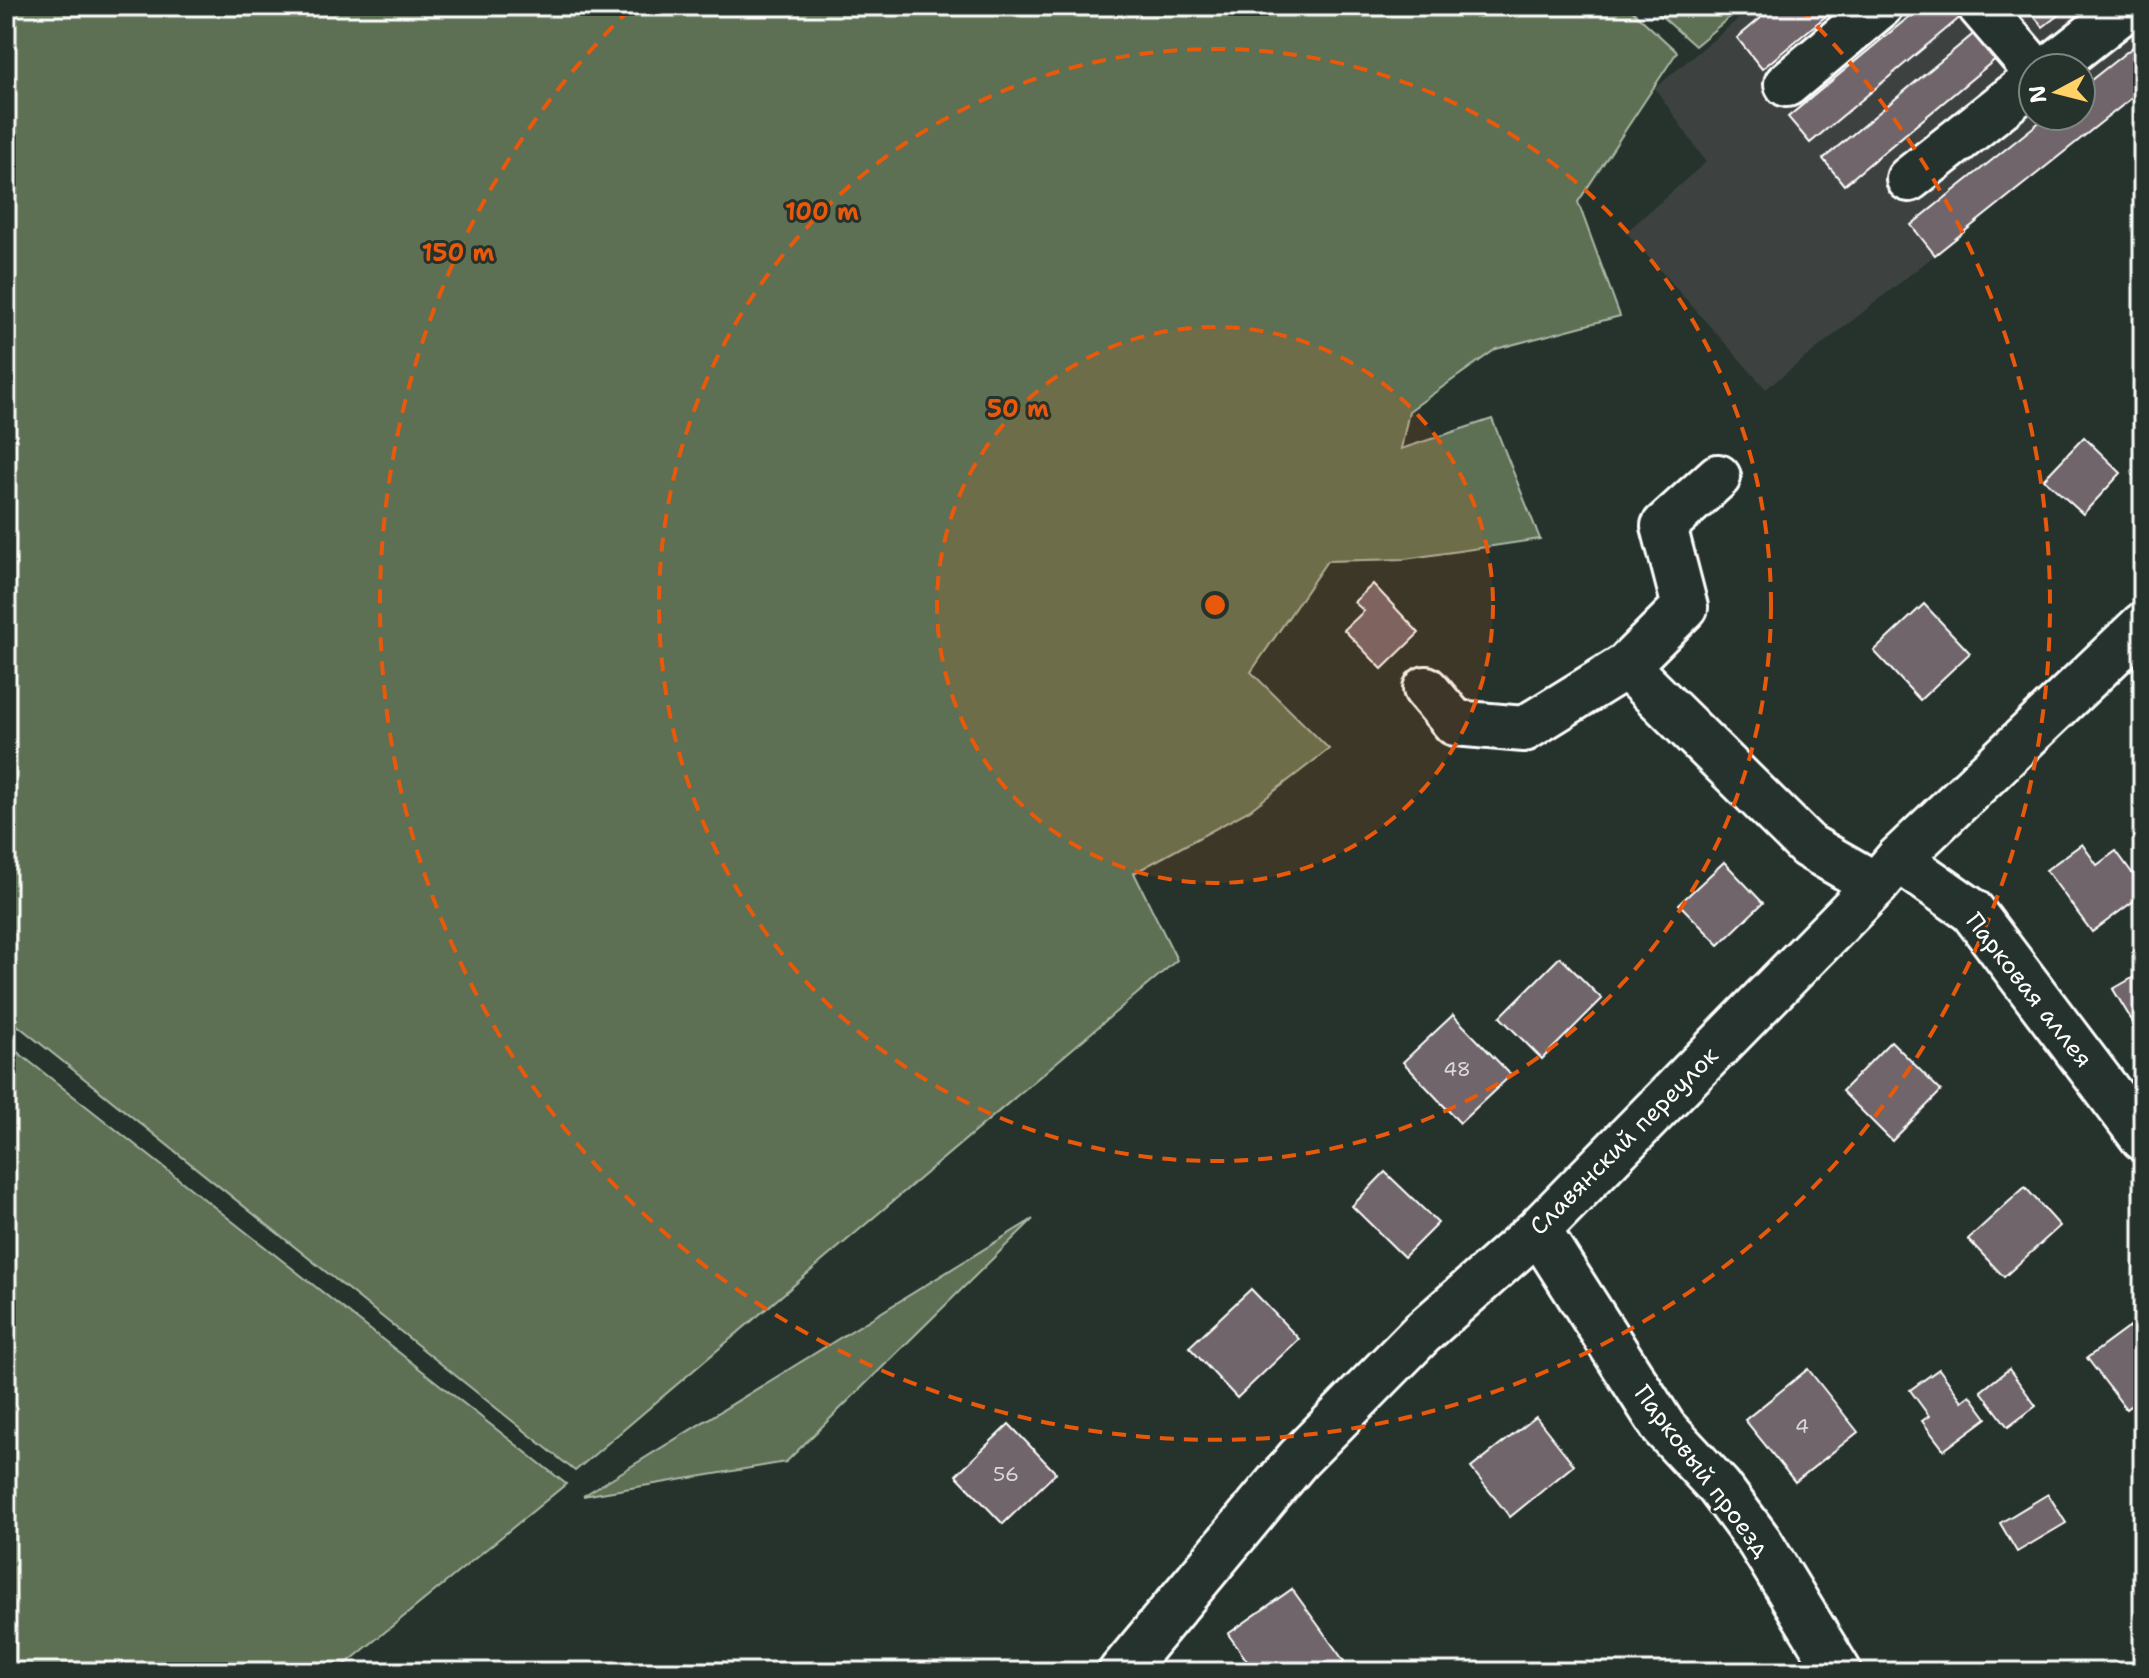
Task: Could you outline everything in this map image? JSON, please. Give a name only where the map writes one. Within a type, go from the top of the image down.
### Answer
[{"type":"street","points":[[1787,84],[1880,6]]},
{"type":"street","points":[[1980,6],[2019,52]]},
{"type":"street","points":[[2070,52],[2129,6]]},
{"type":"street","points":[[1909,179],[2017,94]]},
{"type":"street","points":[[1426,689],[1455,723],[1524,729],[1626,666],[1685,607],[1664,526],[1718,477]]},
{"type":"street","name":"Славянский переулок","points":[[1121,1672],[1298,1459],[1421,1334],[1538,1230],[1887,872],[2143,625]]},
{"type":"street","name":"Парковая аллея","points":[[1626,666],[1808,846],[1887,872],[1972,911],[2143,1138]]},
{"type":"street","name":"Парковый проезд","points":[[1538,1230],[1664,1428],[1719,1487],[1759,1541],[1839,1672]]},
{"type":"shaded area","points":[[1754,6],[2143,6],[2143,90],[2097,126],[2097,52],[2017,52],[2017,132],[2090,132],[1766,389],[1626,232],[1706,162],[1655,88]]},
{"type":"green space","points":[[6,6],[1627,6],[1677,52],[1578,202],[1620,316],[1496,349],[1409,411],[1401,449],[1492,419],[1540,539],[1405,559],[1327,561],[1251,672],[1329,749],[1250,810],[1134,873],[1177,960],[575,1471],[6,1016]]},
{"type":"green space","points":[[1650,6],[1743,6],[1695,46]]},
{"type":"green space","points":[[6,1043],[566,1484],[336,1672],[6,1672]]},
{"type":"green space","points":[[1033,1219],[786,1462],[583,1496]]},
{"type":"building","points":[[1775,6],[1838,6],[1762,69],[1737,38]]},
{"type":"building","points":[[1922,6],[1965,6],[1969,10],[1810,143],[1788,117]]},
{"type":"building","points":[[2025,6],[2070,6],[2043,27]]},
{"type":"building","points":[[1983,26],[2004,52],[1844,185],[1823,159]]},
{"type":"building","points":[[2143,39],[2143,89],[2097,126],[2097,75]]},
{"type":"building","points":[[2027,132],[2089,132],[1935,255],[1911,225]]},
{"type":"building","points":[[2084,437],[2121,473],[2083,514],[2044,479]]},
{"type":"building","points":[[1373,584],[1419,633],[1382,669],[1344,630],[1364,611],[1354,602]]},
{"type":"building","points":[[1924,604],[1970,653],[1920,700],[1874,651]]},
{"type":"building","points":[[2082,844],[2097,865],[2116,851],[2143,888],[2143,894],[2092,932],[2046,870]]},
{"type":"building","points":[[1724,862],[1763,903],[1719,945],[1679,904]]},
{"type":"building","points":[[1560,957],[1602,999],[1542,1059],[1500,1017]]},
{"type":"building","points":[[2143,972],[2143,1039],[2113,989]]},
{"type":"building","points":[[1453,1015],[1511,1075],[1460,1123],[1403,1062]]},
{"type":"building","points":[[1891,1041],[1941,1091],[1892,1141],[1842,1091]]},
{"type":"building","points":[[1385,1172],[1438,1223],[1404,1257],[1352,1206]]},
{"type":"building","points":[[2025,1187],[2060,1226],[2004,1277],[1968,1239]]},
{"type":"building","points":[[1251,1289],[1299,1339],[1237,1398],[1189,1347]]},
{"type":"building","points":[[2136,1322],[2143,1331],[2143,1396],[2126,1409],[2087,1358]]},
{"type":"building","points":[[1808,1369],[1858,1432],[1795,1482],[1745,1420]]},
{"type":"building","points":[[1939,1369],[1962,1401],[1970,1395],[1987,1418],[1944,1450],[1922,1421],[1929,1416],[1910,1390]]},
{"type":"building","points":[[2009,1369],[2036,1406],[2008,1427],[1981,1391]]},
{"type":"building","points":[[1536,1417],[1574,1465],[1510,1517],[1471,1468]]},
{"type":"building","points":[[1009,1424],[1056,1473],[1003,1524],[956,1475]]},
{"type":"building","points":[[2048,1494],[2066,1523],[2017,1552],[2000,1523]]},
{"type":"building","points":[[1292,1589],[1344,1661],[1329,1672],[1255,1672],[1228,1634]]}]
